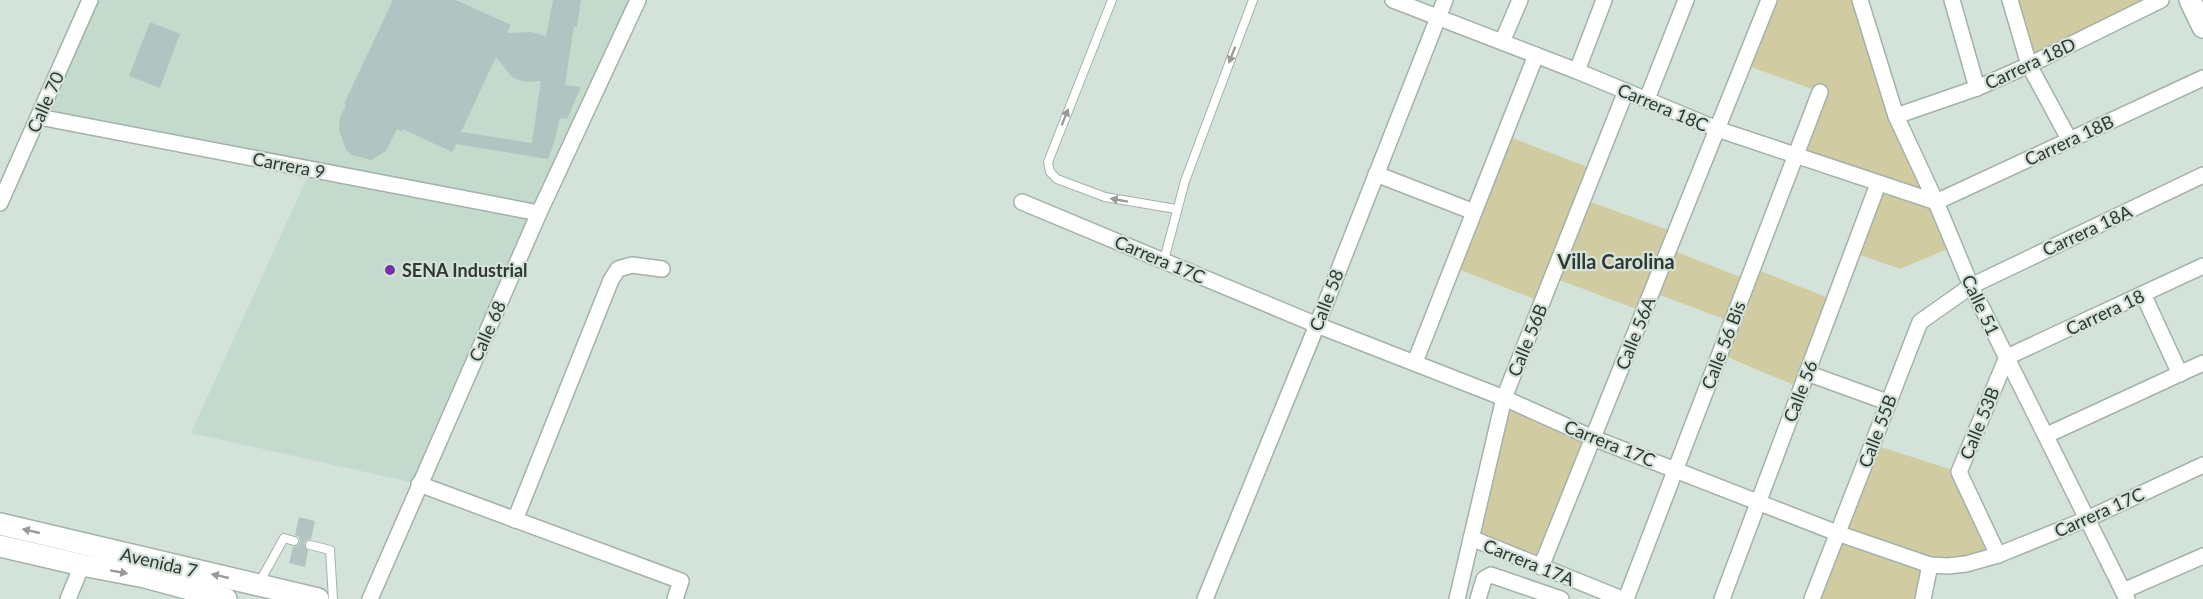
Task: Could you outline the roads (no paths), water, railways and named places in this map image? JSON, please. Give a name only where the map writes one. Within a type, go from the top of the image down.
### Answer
[{"type":"main road","points":[[2190,0],[2203,27]]},
{"type":"main road","name":"Avenida 7","points":[[0,524],[318,599]]},
{"type":"main road","name":"Avenida 7","points":[[0,546],[82,565],[169,591],[225,599]]},
{"type":"street","name":"Calle 70","points":[[0,203],[90,0]]},
{"type":"street","name":"Calle 68","points":[[370,599],[538,213],[638,0]]},
{"type":"street","name":"Carrera 18C","points":[[1394,0],[1577,71],[1717,129],[1936,202]]},
{"type":"street","name":"Calle 58","points":[[1205,599],[1317,325],[1444,0]]},
{"type":"street","points":[[1502,42],[1520,0]]},
{"type":"street","points":[[1577,71],[1604,0]]},
{"type":"street","points":[[1647,99],[1686,0]]},
{"type":"street","name":"Calle 56A","points":[[1541,567],[1769,0]]},
{"type":"street","name":"Calle 51","points":[[1860,0],[1896,117],[1936,202],[1971,286],[2048,435],[2125,595]]},
{"type":"street","points":[[1952,0],[1977,88]]},
{"type":"street","points":[[2010,0],[2029,65],[2069,139]]},
{"type":"street","name":"Carrera 18D","points":[[1896,117],[1977,88],[2161,0]]},
{"type":"street","points":[[1415,362],[1536,55]]},
{"type":"street","name":"Carrera 18B","points":[[1936,202],[2203,78]]},
{"type":"street","name":"Calle 56B","points":[[1457,599],[1504,398],[1626,91]]},
{"type":"street","name":"Calle 56 Bis","points":[[1624,599],[1676,470],[1820,92]]},
{"type":"street","name":"Carrera 9","points":[[39,117],[538,213]]},
{"type":"street","points":[[1376,174],[1474,212]]},
{"type":"street","name":"Carrera 18A","points":[[1971,286],[2203,176]]},
{"type":"street","name":"Calle 56","points":[[1722,599],[1878,184]]},
{"type":"street","name":"Carrera 17C","points":[[1022,202],[1317,325],[1504,398],[1593,438],[1837,533],[1930,565],[1966,564],[1998,555],[2087,519],[2203,465]]},
{"type":"street","points":[[515,520],[611,280],[618,269],[632,265],[662,269]]},
{"type":"street","name":"Carrera 18","points":[[2007,357],[2203,266]]},
{"type":"street","name":"Calle 55B","points":[[1812,599],[1920,322],[1971,286]]},
{"type":"street","points":[[2143,294],[2180,374]]},
{"type":"street","name":"Calle 53B","points":[[1998,555],[1959,472],[2007,357]]},
{"type":"street","points":[[2048,435],[2203,363]]},
{"type":"street","points":[[1807,373],[1887,402]]},
{"type":"street","points":[[419,484],[681,582],[675,599]]},
{"type":"street","name":"Carrera 17A","points":[[1471,538],[1624,599]]},
{"type":"street","points":[[2125,595],[2203,556]]},
{"type":"street","points":[[68,599],[82,565]]},
{"type":"street","points":[[1923,599],[1930,565]]},
{"type":"street","points":[[1478,599],[1484,579],[1491,575],[1557,598]]},
{"type":"lane","points":[[1112,0],[1048,162],[1050,172],[1057,179],[1105,197],[1176,209]]},
{"type":"lane","points":[[1164,260],[1185,181],[1253,0]]},
{"type":"lane","points":[[258,585],[284,538],[294,541]]},
{"type":"lane","points":[[310,544],[330,550],[333,599]]},
{"type":"place","name":"SENA Industrial","points":[[390,270]]},
{"type":"district","name":"Villa Carolina","points":[[1616,261]]}]
